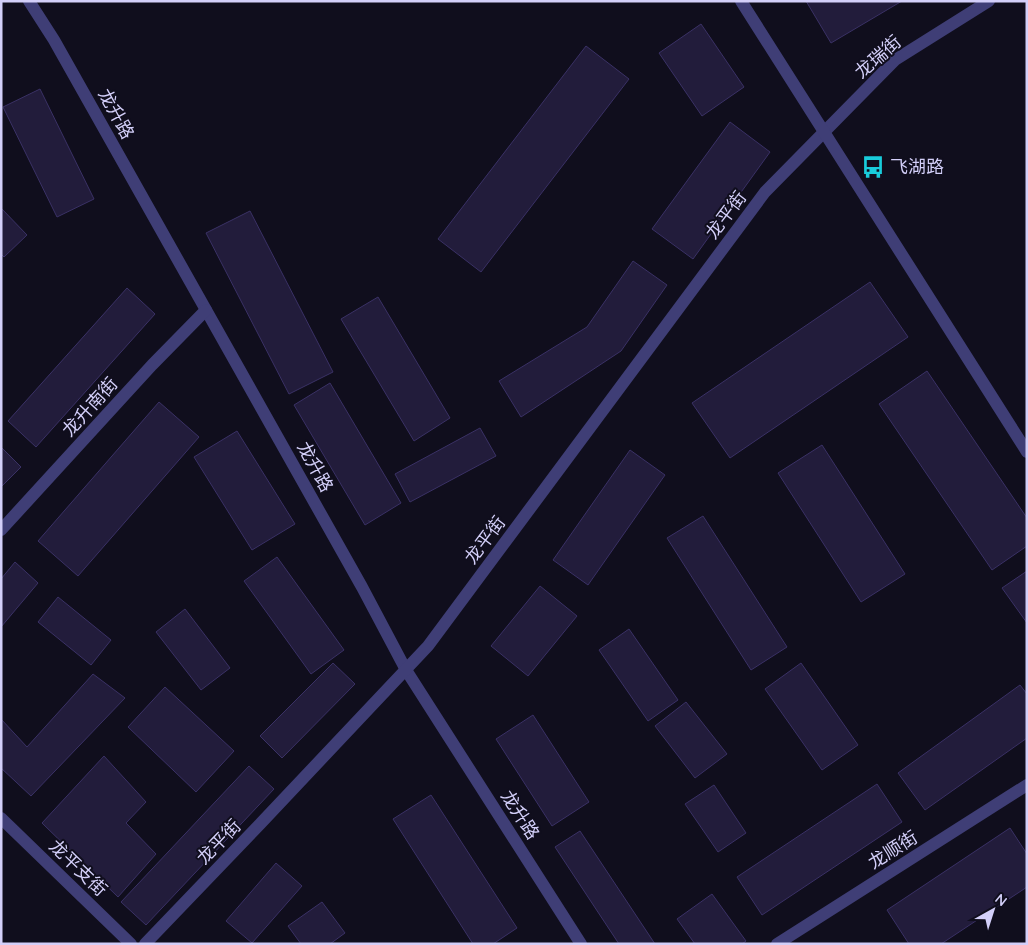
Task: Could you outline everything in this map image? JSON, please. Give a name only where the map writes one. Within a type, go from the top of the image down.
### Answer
[{"type":"street","name":"龙升路","points":[[29,1],[54,40],[362,587],[406,670],[581,944]]},
{"type":"street","points":[[742,1],[1027,452]]},
{"type":"street","name":"龙瑞街","points":[[824,133],[895,60],[989,1]]},
{"type":"street","name":"龙平街","points":[[145,944],[428,646],[765,192],[824,133]]},
{"type":"street","name":"龙升南街","points":[[1,530],[152,364],[206,310]]},
{"type":"street","name":"龙顺街","points":[[778,944],[1027,785]]},
{"type":"street","name":"龙平支街","points":[[1,818],[131,944]]},
{"type":"building","points":[[806,1],[902,1],[831,43]]},
{"type":"building","points":[[701,24],[744,87],[702,116],[659,53]]},
{"type":"building","points":[[586,46],[629,79],[481,272],[438,239]]},
{"type":"building","points":[[40,89],[94,199],[57,217],[3,107]]},
{"type":"building","points":[[730,122],[770,152],[693,259],[652,229]]},
{"type":"building","points":[[1,208],[27,235],[4,257],[1,254]]},
{"type":"building","points":[[250,211],[333,372],[289,394],[206,233]]},
{"type":"building","points":[[633,261],[667,285],[621,351],[521,417],[499,381],[587,327]]},
{"type":"building","points":[[870,282],[908,337],[730,458],[692,403]]},
{"type":"building","points":[[127,288],[155,314],[36,447],[8,421]]},
{"type":"building","points":[[378,297],[450,418],[414,441],[341,319]]},
{"type":"building","points":[[927,371],[1027,518],[1027,546],[992,570],[879,404]]},
{"type":"building","points":[[330,383],[401,503],[365,525],[294,405]]},
{"type":"building","points":[[159,402],[199,437],[78,576],[38,541]]},
{"type":"building","points":[[480,428],[496,456],[410,502],[395,474]]},
{"type":"building","points":[[237,431],[295,524],[252,550],[194,457]]},
{"type":"building","points":[[822,445],[905,574],[861,602],[778,473]]},
{"type":"building","points":[[1,447],[21,467],[1,487]]},
{"type":"building","points":[[630,450],[665,475],[588,585],[553,560]]},
{"type":"building","points":[[703,516],[787,647],[751,670],[667,538]]},
{"type":"building","points":[[277,557],[344,650],[311,674],[244,581]]},
{"type":"building","points":[[15,562],[38,583],[1,627],[1,579]]},
{"type":"building","points":[[1027,571],[1027,623],[1002,588]]},
{"type":"building","points":[[540,586],[577,616],[528,676],[491,646]]},
{"type":"building","points":[[58,597],[111,640],[91,665],[38,622]]},
{"type":"building","points":[[185,609],[230,668],[201,690],[156,632]]},
{"type":"building","points":[[629,629],[678,700],[648,721],[599,650]]},
{"type":"building","points":[[333,663],[355,684],[282,758],[260,736]]},
{"type":"building","points":[[801,663],[858,745],[822,770],[765,689]]},
{"type":"building","points":[[93,674],[125,698],[31,796],[1,768],[1,719],[27,747]]},
{"type":"building","points":[[1020,685],[1027,694],[1027,738],[925,810],[898,773]]},
{"type":"building","points":[[165,687],[234,751],[196,792],[128,727]]},
{"type":"building","points":[[686,702],[727,754],[695,778],[655,726]]},
{"type":"building","points":[[533,715],[589,802],[552,826],[496,739]]},
{"type":"building","points":[[104,756],[146,802],[126,823],[156,854],[118,897],[42,823]]},
{"type":"building","points":[[249,766],[274,789],[146,925],[121,902]]},
{"type":"building","points":[[877,784],[902,822],[762,915],[737,877]]},
{"type":"building","points":[[714,785],[746,833],[718,852],[685,804]]},
{"type":"building","points":[[431,795],[517,928],[493,944],[473,944],[393,819]]},
{"type":"building","points":[[1010,828],[1027,854],[1027,887],[941,944],[909,944],[887,910]]},
{"type":"building","points":[[580,831],[655,944],[619,944],[555,847]]},
{"type":"building","points":[[276,863],[302,886],[252,943],[226,921]]},
{"type":"building","points":[[712,894],[746,941],[742,944],[695,944],[677,919]]},
{"type":"building","points":[[322,902],[345,933],[330,944],[301,944],[288,926]]},
{"type":"place","name":"飞湖路","points":[[873,167]]}]
